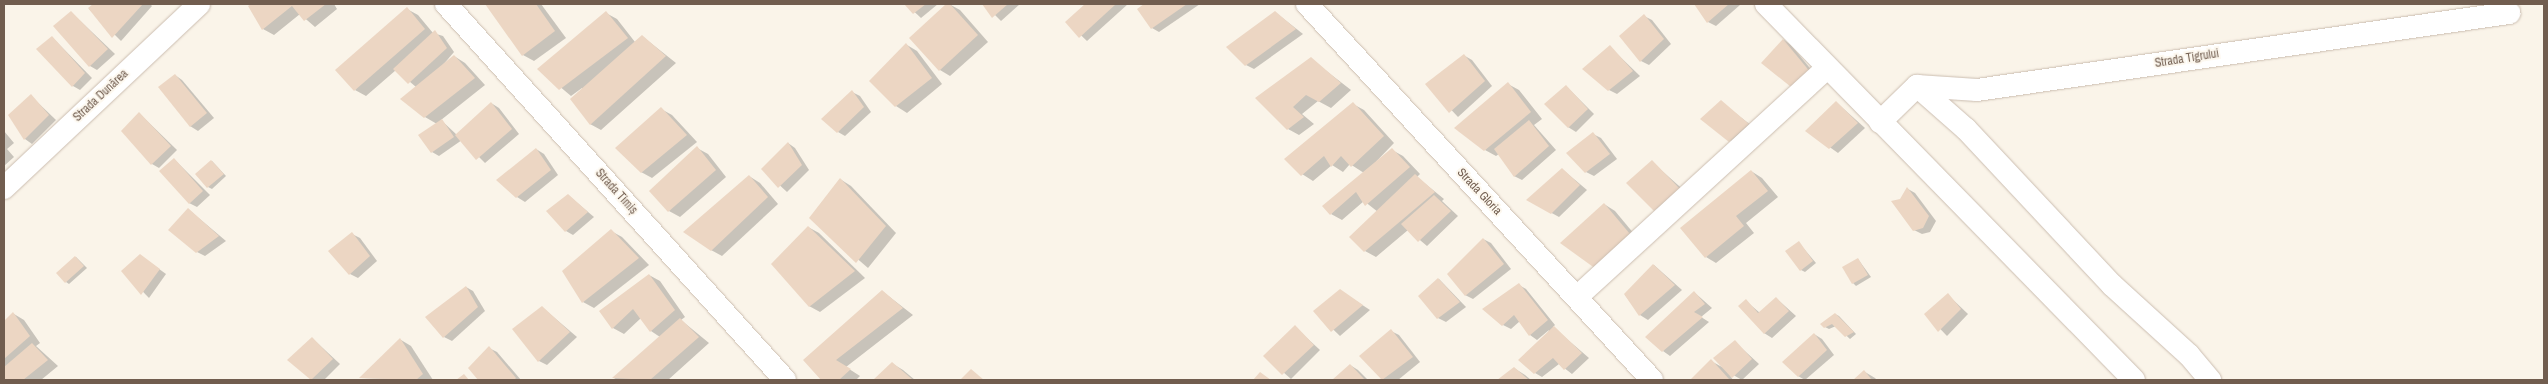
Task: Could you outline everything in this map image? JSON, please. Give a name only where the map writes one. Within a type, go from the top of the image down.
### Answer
[{"type":"street","name":"Strada Dunărea","points":[[4,188],[199,4]]},
{"type":"street","name":"Strada Timiș","points":[[446,4],[786,380]]},
{"type":"street","name":"Strada Gloria","points":[[1307,4],[1652,380]]},
{"type":"street","points":[[1766,4],[2134,380]]},
{"type":"street","name":"Strada Tigrului","points":[[1917,86],[1977,90],[2509,13]]},
{"type":"street","points":[[1577,297],[1827,68]]},
{"type":"street","points":[[1880,122],[1917,86],[1966,129],[2112,285],[2189,355],[2210,380]]},
{"type":"building","points":[[93,4],[143,4],[112,38],[88,8]]},
{"type":"building","points":[[251,4],[326,4],[304,21],[292,6],[262,30],[248,6]]},
{"type":"building","points":[[485,4],[536,4],[555,31],[522,56]]},
{"type":"building","points":[[904,4],[926,4],[913,14]]},
{"type":"building","points":[[946,4],[950,4],[978,35],[939,71],[909,38]]},
{"type":"building","points":[[982,4],[1008,4],[992,18]]},
{"type":"building","points":[[1085,4],[1116,4],[1079,38],[1065,22]]},
{"type":"building","points":[[1144,4],[1187,4],[1151,29],[1137,9]]},
{"type":"building","points":[[1694,4],[1729,4],[1707,23]]},
{"type":"building","points":[[407,7],[425,29],[354,91],[335,70]]},
{"type":"building","points":[[71,11],[108,49],[89,67],[53,26]]},
{"type":"building","points":[[606,11],[628,38],[559,90],[537,69]]},
{"type":"building","points":[[1275,11],[1296,29],[1245,66],[1226,47]]},
{"type":"building","points":[[1644,14],[1664,39],[1640,62],[1619,36]]},
{"type":"building","points":[[435,30],[447,48],[408,84],[393,69]]},
{"type":"building","points":[[642,35],[666,56],[590,125],[570,99]]},
{"type":"building","points":[[52,36],[85,73],[72,87],[36,49]]},
{"type":"building","points":[[1783,39],[1811,73],[1791,87],[1761,63]]},
{"type":"building","points":[[906,43],[932,78],[895,107],[869,81]]},
{"type":"building","points":[[1610,45],[1633,71],[1608,91],[1582,69]]},
{"type":"building","points":[[1464,54],[1485,81],[1449,113],[1425,84]]},
{"type":"building","points":[[454,55],[475,78],[424,118],[400,99]]},
{"type":"building","points":[[1311,57],[1341,83],[1319,102],[1306,95],[1293,107],[1304,117],[1287,130],[1255,98]]},
{"type":"building","points":[[175,74],[207,113],[190,127],[158,87]]},
{"type":"building","points":[[1508,82],[1531,112],[1484,151],[1454,128]]},
{"type":"building","points":[[1566,85],[1588,109],[1568,128],[1544,104]]},
{"type":"building","points":[[852,90],[864,107],[837,133],[821,119]]},
{"type":"building","points":[[31,94],[49,115],[24,140],[8,115]]},
{"type":"building","points":[[1721,100],[1749,124],[1729,142],[1700,119]]},
{"type":"building","points":[[1836,101],[1858,123],[1829,149],[1805,131]]},
{"type":"building","points":[[491,102],[512,129],[476,160],[455,135]]},
{"type":"building","points":[[1353,102],[1384,136],[1351,167],[1341,156],[1331,167],[1324,156],[1301,176],[1284,159]]},
{"type":"building","points":[[661,107],[687,135],[641,173],[615,148]]},
{"type":"building","points":[[139,112],[171,146],[151,165],[121,131]]},
{"type":"building","points":[[442,119],[454,137],[431,153],[418,135]]},
{"type":"building","points":[[1529,120],[1549,146],[1514,177],[1494,149]]},
{"type":"building","points":[[1593,132],[1610,154],[1585,173],[1566,153]]},
{"type":"building","points":[[788,142],[802,165],[778,188],[761,169]]},
{"type":"building","points":[[697,146],[716,170],[668,212],[649,191]]},
{"type":"building","points":[[536,148],[551,170],[516,198],[496,180]]},
{"type":"building","points":[[1392,148],[1410,167],[1365,206],[1356,192],[1330,215],[1322,206]]},
{"type":"building","points":[[174,158],[203,191],[189,204],[159,171]]},
{"type":"building","points":[[211,160],[224,174],[207,188],[195,174]]},
{"type":"building","points":[[1652,160],[1680,189],[1654,211],[1626,183]]},
{"type":"building","points":[[1562,168],[1580,185],[1551,214],[1526,200]]},
{"type":"building","points":[[1751,170],[1768,191],[1736,216],[1744,226],[1705,258],[1680,228]]},
{"type":"building","points":[[1415,174],[1435,192],[1364,252],[1349,237]]},
{"type":"building","points":[[749,175],[768,197],[711,251],[683,232]]},
{"type":"building","points":[[840,178],[886,226],[856,263],[809,218]]},
{"type":"building","points":[[1907,187],[1929,216],[1923,228],[1913,231],[1891,201],[1900,199]]},
{"type":"building","points":[[568,194],[588,212],[565,232],[546,211]]},
{"type":"building","points":[[1434,195],[1451,211],[1418,242],[1401,224]]},
{"type":"building","points":[[1604,203],[1630,234],[1596,269],[1560,243]]},
{"type":"building","points":[[188,208],[219,236],[196,253],[168,230]]},
{"type":"building","points":[[808,226],[855,271],[809,307],[771,264]]},
{"type":"building","points":[[611,229],[639,258],[582,303],[562,271]]},
{"type":"building","points":[[352,232],[370,256],[349,275],[328,251]]},
{"type":"building","points":[[1483,238],[1504,264],[1465,296],[1447,274]]},
{"type":"building","points":[[1799,241],[1813,261],[1800,271],[1785,251]]},
{"type":"building","points":[[140,254],[160,269],[141,295],[121,271]]},
{"type":"building","points":[[75,256],[84,266],[65,283],[56,273]]},
{"type":"building","points":[[1858,258],[1868,275],[1852,284],[1842,267]]},
{"type":"building","points":[[1653,264],[1675,285],[1639,316],[1624,294]]},
{"type":"building","points":[[649,274],[675,310],[650,332],[633,309],[612,329],[599,311]]},
{"type":"building","points":[[1438,278],[1460,302],[1437,319],[1418,296]]},
{"type":"building","points":[[1519,283],[1548,320],[1529,336],[1514,315],[1502,326],[1482,309]]},
{"type":"building","points":[[466,286],[478,307],[443,338],[425,317]]},
{"type":"building","points":[[1340,289],[1363,305],[1331,332],[1313,311]]},
{"type":"building","points":[[882,290],[903,308],[836,360],[851,369],[839,380],[821,380],[803,360]]},
{"type":"building","points":[[1694,291],[1705,304],[1694,312],[1703,317],[1662,352],[1645,337]]},
{"type":"building","points":[[1948,293],[1961,309],[1938,332],[1924,314]]},
{"type":"building","points":[[1776,297],[1789,311],[1764,334],[1738,306],[1746,299],[1758,313]]},
{"type":"building","points":[[542,306],[570,332],[538,362],[512,329]]},
{"type":"building","points":[[13,312],[30,336],[4,359],[4,321]]},
{"type":"building","points":[[1835,313],[1854,332],[1845,337],[1832,324],[1824,328],[1820,324]]},
{"type":"building","points":[[680,318],[699,337],[650,380],[612,378]]},
{"type":"building","points":[[1295,325],[1314,345],[1282,375],[1263,356]]},
{"type":"building","points":[[1554,326],[1582,353],[1564,370],[1553,358],[1534,374],[1518,360]]},
{"type":"building","points":[[1391,329],[1413,357],[1382,380],[1359,356]]},
{"type":"building","points":[[1814,333],[1827,350],[1798,377],[1782,362]]},
{"type":"building","points":[[312,337],[333,359],[311,380],[287,360]]},
{"type":"building","points":[[400,338],[423,374],[416,380],[359,378]]},
{"type":"building","points":[[1735,340],[1752,359],[1732,378],[1713,358]]},
{"type":"building","points":[[32,343],[48,360],[23,380],[4,380],[4,367]]},
{"type":"building","points":[[489,346],[516,378],[514,380],[478,380],[468,368]]},
{"type":"building","points":[[1711,359],[1729,379],[1690,380]]},
{"type":"building","points":[[892,362],[913,380],[873,380]]},
{"type":"building","points":[[1350,364],[1365,380],[1332,380]]},
{"type":"building","points":[[1514,367],[1529,380],[1497,380]]},
{"type":"building","points":[[971,369],[984,380],[960,380]]},
{"type":"building","points":[[1864,370],[1872,380],[1853,380]]},
{"type":"building","points":[[1260,372],[1271,380],[1253,380]]},
{"type":"building","points":[[464,374],[469,380],[456,380]]}]
